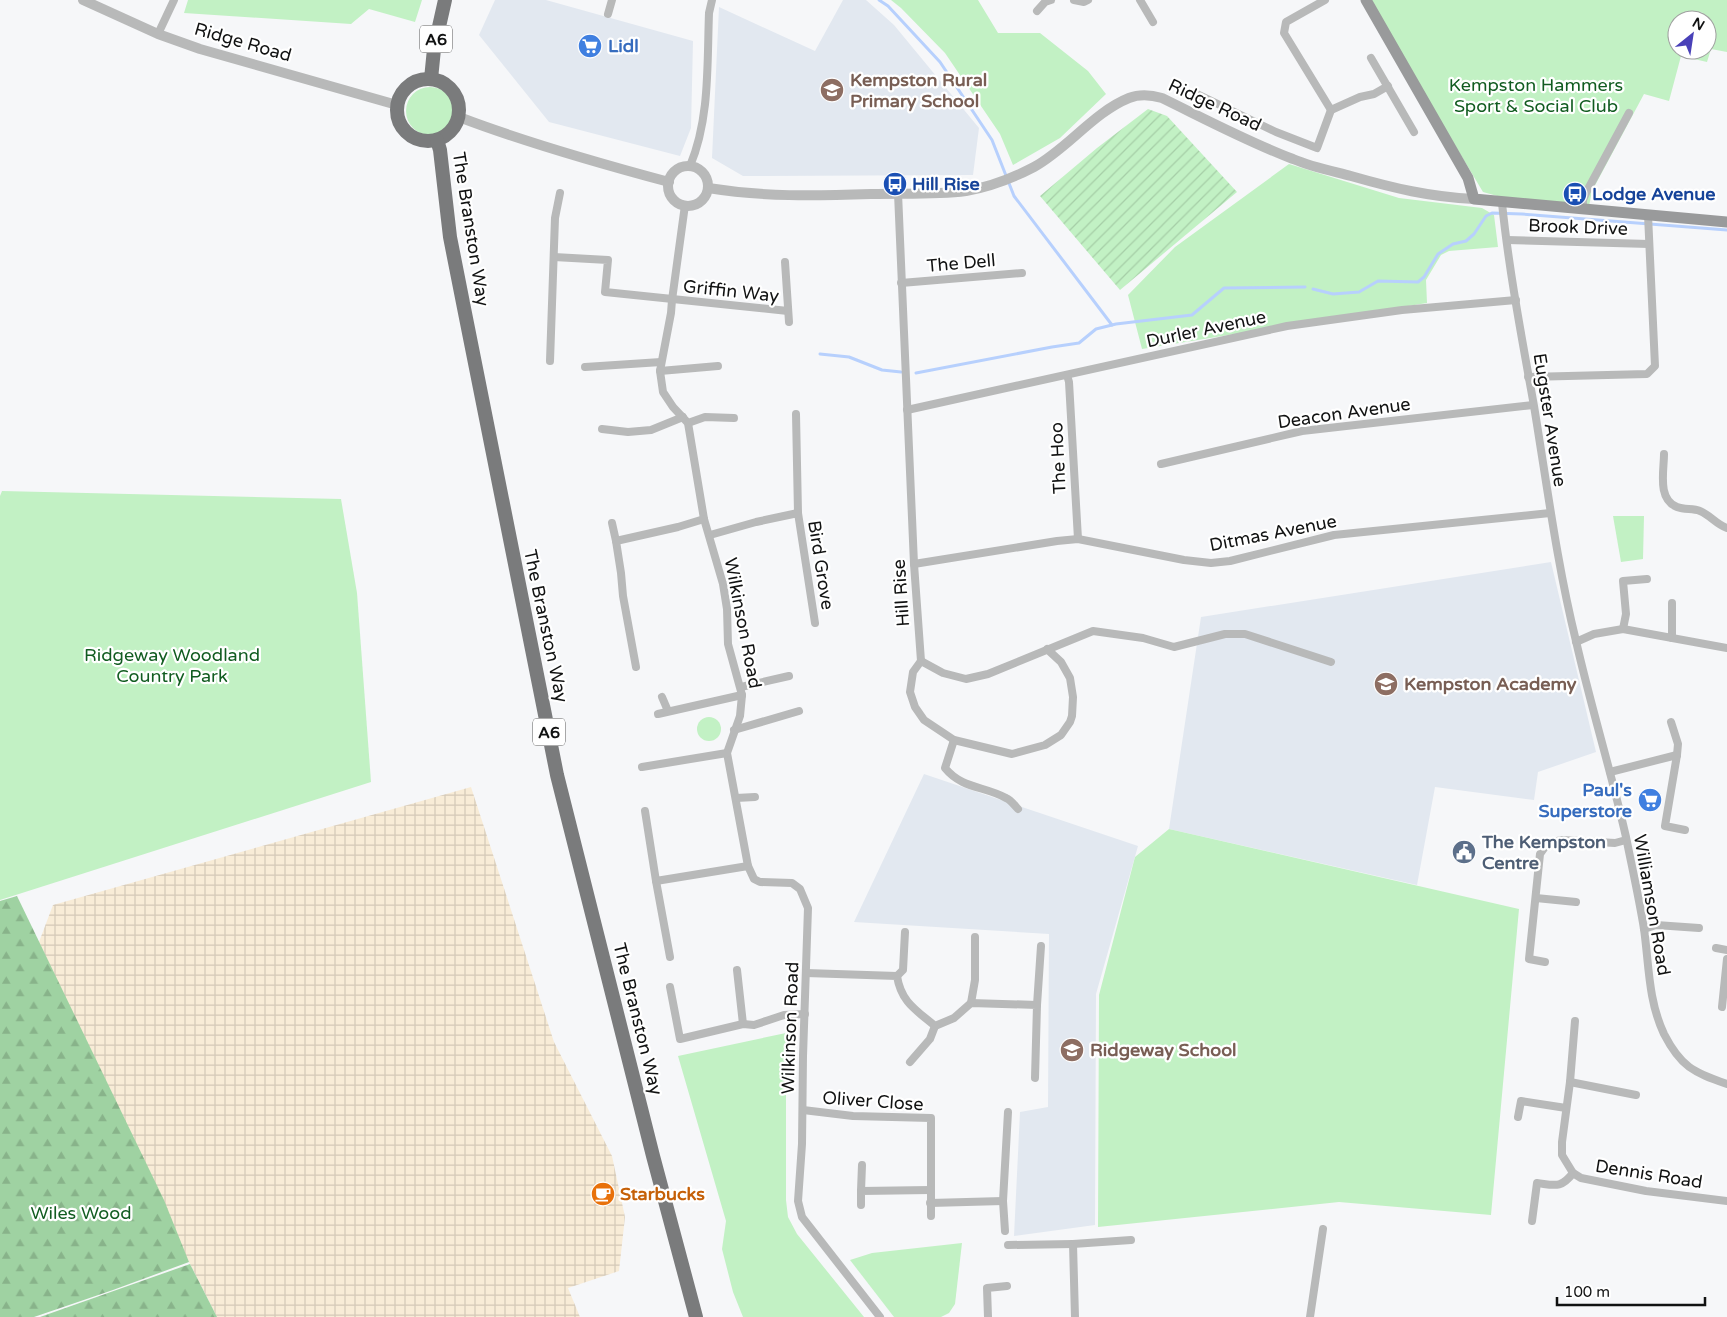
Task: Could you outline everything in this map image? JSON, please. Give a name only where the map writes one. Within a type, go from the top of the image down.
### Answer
[{"type":"highway","name":"A6","points":[[431,79],[434,49],[445,0]]},
{"type":"highway","points":[[431,79],[442,82],[452,91],[458,101],[459,117],[451,131],[436,140],[427,141],[410,136],[400,124],[397,116],[397,105],[403,91],[410,85],[420,80],[431,79]]},
{"type":"highway","name":"The Branston Way","points":[[436,140],[440,150],[450,237],[464,313],[557,776],[653,1156],[696,1317]]},
{"type":"main road","points":[[1366,0],[1464,170],[1474,199]]},
{"type":"main road","name":"Ridge Road","points":[[1474,199],[1487,201],[1503,210],[1583,210],[1648,222],[1727,222]]},
{"type":"street","name":"Ridge Road","points":[[83,0],[158,34],[219,55],[397,105]]},
{"type":"street","points":[[158,34],[174,0]]},
{"type":"street","points":[[608,14],[612,0]]},
{"type":"street","points":[[690,166],[697,149],[704,114],[709,13],[712,0]]},
{"type":"street","points":[[1037,11],[1046,2],[1051,0]]},
{"type":"street","points":[[1074,0],[1084,2],[1088,0]]},
{"type":"street","points":[[1140,0],[1153,22]]},
{"type":"street","points":[[1325,0],[1286,22],[1284,33],[1331,110]]},
{"type":"street","points":[[1371,58],[1414,132]]},
{"type":"street","points":[[1195,93],[1276,132],[1317,148],[1331,110],[1360,96],[1374,94],[1388,86]]},
{"type":"street","name":"Ridge Road","points":[[708,188],[741,193],[799,196],[966,191],[1007,180],[1036,166],[1112,106],[1130,97],[1150,95],[1162,98],[1236,134],[1311,165],[1404,191],[1441,197],[1474,199]]},
{"type":"street","points":[[1583,210],[1583,200],[1587,191],[1629,113]]},
{"type":"street","points":[[459,117],[504,134],[669,182]]},
{"type":"street","points":[[690,166],[702,172],[706,178],[708,188],[706,195],[698,203],[685,205],[677,202],[672,197],[669,191],[669,182],[678,169],[690,166]]},
{"type":"street","points":[[550,360],[555,218],[560,193]]},
{"type":"street","name":"Hill Rise","points":[[898,193],[914,564],[921,661]]},
{"type":"street","points":[[685,205],[671,313],[660,371],[663,392],[685,420]]},
{"type":"street","name":"Eugster Avenue","points":[[1503,210],[1550,513],[1576,642]]},
{"type":"street","points":[[1528,377],[1648,374],[1655,366],[1648,222]]},
{"type":"street","name":"Brook Drive","points":[[1508,240],[1649,244]]},
{"type":"street","name":"Griffin Way","points":[[554,257],[608,260],[604,292],[788,311]]},
{"type":"street","name":"Griffin Way","points":[[785,262],[789,322]]},
{"type":"street","name":"The Dell","points":[[901,283],[1022,272]]},
{"type":"street","name":"Durler Avenue","points":[[907,410],[1287,326],[1402,310],[1516,300]]},
{"type":"street","points":[[585,367],[661,362]]},
{"type":"street","points":[[660,371],[718,366]]},
{"type":"street","name":"The Hoo","points":[[1068,374],[1070,382],[1078,540]]},
{"type":"street","name":"Deacon Avenue","points":[[1161,464],[1302,431],[1533,405]]},
{"type":"street","name":"Bird Grove","points":[[796,414],[798,513],[815,623]]},
{"type":"street","points":[[602,429],[628,432],[652,430],[685,420],[705,417],[734,418]]},
{"type":"street","name":"Wilkinson Road","points":[[685,420],[704,519],[723,584],[727,609],[728,644],[741,691],[740,716],[727,753],[748,866],[754,879],[760,882],[792,883],[800,889],[808,908],[803,1110],[798,1201],[802,1217],[880,1317]]},
{"type":"street","points":[[1664,454],[1664,494],[1668,501],[1677,507],[1695,509],[1704,513],[1727,528]]},
{"type":"street","name":"Bird Grove","points":[[710,535],[798,513]]},
{"type":"street","name":"Ditmas Avenue","points":[[914,564],[1057,541],[1078,540],[1184,560],[1210,563],[1230,561],[1334,535],[1550,513]]},
{"type":"street","points":[[616,541],[704,519]]},
{"type":"street","points":[[612,523],[636,667]]},
{"type":"street","points":[[1623,629],[1626,614],[1623,581],[1647,579]]},
{"type":"street","points":[[1672,603],[1672,638]]},
{"type":"street","points":[[1576,642],[1594,634],[1623,629],[1727,648]]},
{"type":"street","points":[[1047,649],[1061,662],[1070,678],[1073,697],[1072,716],[1061,735],[1045,745],[1012,754],[954,740],[924,720],[915,707],[910,692],[913,672],[921,661],[943,673],[966,680],[988,674],[1047,649],[1093,631],[1144,638],[1174,647],[1225,634],[1245,634],[1331,662]]},
{"type":"street","name":"Williamson Road","points":[[1576,642],[1626,840],[1644,929],[1648,972],[1654,1007],[1663,1032],[1682,1062],[1692,1070],[1727,1084]]},
{"type":"street","points":[[658,714],[789,676]]},
{"type":"street","points":[[662,697],[668,711]]},
{"type":"street","points":[[734,730],[799,711]]},
{"type":"street","points":[[1671,722],[1678,744],[1665,826],[1684,830]]},
{"type":"street","points":[[954,740],[945,768],[952,776],[960,781],[1008,798],[1018,809]]},
{"type":"street","points":[[642,767],[727,753]]},
{"type":"street","points":[[1610,772],[1677,755]]},
{"type":"street","points":[[736,798],[755,798]]},
{"type":"street","points":[[645,811],[670,957]]},
{"type":"street","points":[[1545,962],[1529,959],[1540,854],[1545,847],[1553,842],[1562,840],[1616,843],[1626,840]]},
{"type":"street","points":[[656,881],[748,866]]},
{"type":"street","points":[[1536,898],[1576,902]]},
{"type":"street","points":[[1644,929],[1656,925],[1699,928]]},
{"type":"street","points":[[806,973],[897,976],[903,970],[905,932]]},
{"type":"street","points":[[910,1062],[930,1039],[935,1026],[954,1018],[971,1003],[975,980],[975,937]]},
{"type":"street","points":[[1035,1078],[1041,946]]},
{"type":"street","points":[[1716,948],[1727,950]]},
{"type":"street","points":[[1722,1007],[1727,959]]},
{"type":"street","points":[[737,970],[743,1024]]},
{"type":"street","points":[[897,976],[899,990],[911,1006],[935,1026]]},
{"type":"street","points":[[670,987],[680,1039],[743,1024],[754,1025],[784,1016],[805,1014]]},
{"type":"street","points":[[971,1003],[1037,1005]]},
{"type":"street","name":"Dennis Road","points":[[1575,1021],[1570,1082],[1562,1142],[1562,1155],[1572,1172],[1581,1178],[1646,1191],[1727,1201]]},
{"type":"street","points":[[1570,1082],[1636,1095]]},
{"type":"street","points":[[1518,1117],[1521,1101],[1566,1108]]},
{"type":"street","name":"Oliver Close","points":[[803,1110],[853,1116],[931,1118],[931,1216]]},
{"type":"street","points":[[1005,1231],[1004,1200],[1008,1112]]},
{"type":"street","points":[[860,1205],[862,1165]]},
{"type":"street","points":[[1532,1221],[1537,1183],[1562,1185],[1567,1181],[1572,1172]]},
{"type":"street","points":[[862,1191],[930,1190]]},
{"type":"street","points":[[930,1203],[1004,1200]]},
{"type":"street","points":[[1310,1317],[1323,1229]]},
{"type":"street","points":[[1008,1245],[1073,1244],[1131,1240]]},
{"type":"street","points":[[1073,1244],[1075,1317]]},
{"type":"street","points":[[988,1317],[987,1288],[1007,1286]]},
{"type":"shaded area","points":[[495,0],[546,0],[693,41],[691,128],[680,156],[549,122],[479,35]]},
{"type":"shaded area","name":"Kempston Rural Primary School","points":[[843,0],[866,0],[894,25],[979,128],[973,175],[743,176],[712,158],[719,7],[815,51]]},
{"type":"shaded area","name":"Kempston Academy","points":[[1551,562],[1596,752],[1538,772],[1534,800],[1435,787],[1417,885],[1169,829],[1201,617]]},
{"type":"shaded area","name":"Ridgeway School","points":[[924,774],[1138,846],[1096,994],[1095,1225],[1014,1236],[1020,1112],[1048,1107],[1049,934],[854,922]]},
{"type":"shaded area","points":[[471,787],[554,1042],[612,1156],[625,1217],[619,1271],[568,1288],[580,1317],[217,1317],[189,1262],[39,942],[53,905]]},
{"type":"green space","points":[[188,0],[422,0],[415,22],[369,9],[351,24],[184,13]]},
{"type":"green space","points":[[891,0],[978,0],[998,33],[1040,33],[1088,71],[1106,94],[1060,138],[1013,165],[1000,134],[945,53]]},
{"type":"green space","name":"Kempston Hammers Sport & Social Club","points":[[1368,0],[1727,0],[1727,52],[1717,50],[1717,10],[1667,10],[1667,60],[1680,60],[1669,101],[1644,94],[1592,191],[1589,206],[1508,199],[1483,192]]},
{"type":"green space","points":[[430,87],[439,89],[447,94],[452,102],[454,111],[452,120],[447,128],[439,133],[430,135],[421,133],[413,128],[408,120],[406,111],[408,102],[413,94],[421,89]]},
{"type":"green space","points":[[1148,109],[1167,116],[1237,192],[1120,290],[1040,196],[1097,148]]},
{"type":"green space","points":[[1289,164],[1399,198],[1482,208],[1494,215],[1498,247],[1449,251],[1441,255],[1426,280],[1427,303],[1142,349],[1128,295],[1175,247]]},
{"type":"green space","name":"Ridgeway Woodland Country Park","points":[[2,491],[341,499],[357,593],[371,782],[0,900],[0,496]]},
{"type":"green space","points":[[1613,516],[1644,516],[1643,559],[1621,562]]},
{"type":"green space","points":[[709,717],[717,721],[721,729],[717,737],[709,741],[701,737],[697,729],[701,721]]},
{"type":"green space","points":[[1169,829],[1519,909],[1491,1215],[1339,1202],[1098,1227],[1099,995],[1135,857]]},
{"type":"green space","name":"Wiles Wood","points":[[17,896],[164,1200],[189,1262],[34,1317],[0,1317],[0,901]]},
{"type":"green space","points":[[786,1033],[786,1200],[788,1217],[797,1234],[864,1317],[743,1317],[733,1292],[722,1249],[726,1221],[678,1056]]},
{"type":"green space","points":[[962,1243],[955,1304],[949,1313],[941,1317],[894,1317],[850,1260],[872,1253]]},
{"type":"green space","points":[[190,1264],[217,1317],[40,1317]]},
{"type":"waterway","points":[[879,0],[888,6],[940,62],[992,140],[1014,196],[1112,325]]},
{"type":"waterway","points":[[1313,289],[1333,294],[1359,292],[1378,281],[1418,282],[1424,277],[1438,254],[1453,244],[1466,241],[1474,234],[1486,216],[1492,213],[1727,230]]},
{"type":"waterway","points":[[916,373],[1079,343],[1096,329],[1116,324],[1192,315],[1224,288],[1305,287]]},
{"type":"waterway","points":[[820,354],[849,357],[882,370],[901,372]]},
{"type":"place","name":"Lidl","points":[[590,46]]},
{"type":"place","name":"Kempston Rural Primary School","points":[[832,90]]},
{"type":"place","name":"Hill Rise","points":[[895,184]]},
{"type":"place","name":"Lodge Avenue","points":[[1575,194]]},
{"type":"place","name":"Kempston Academy","points":[[1386,684]]},
{"type":"place","name":"Paul's Superstore","points":[[1650,800]]},
{"type":"place","name":"The Kempston Centre","points":[[1464,852]]},
{"type":"place","name":"Ridgeway School","points":[[1072,1050]]},
{"type":"place","name":"Starbucks","points":[[603,1194]]}]
